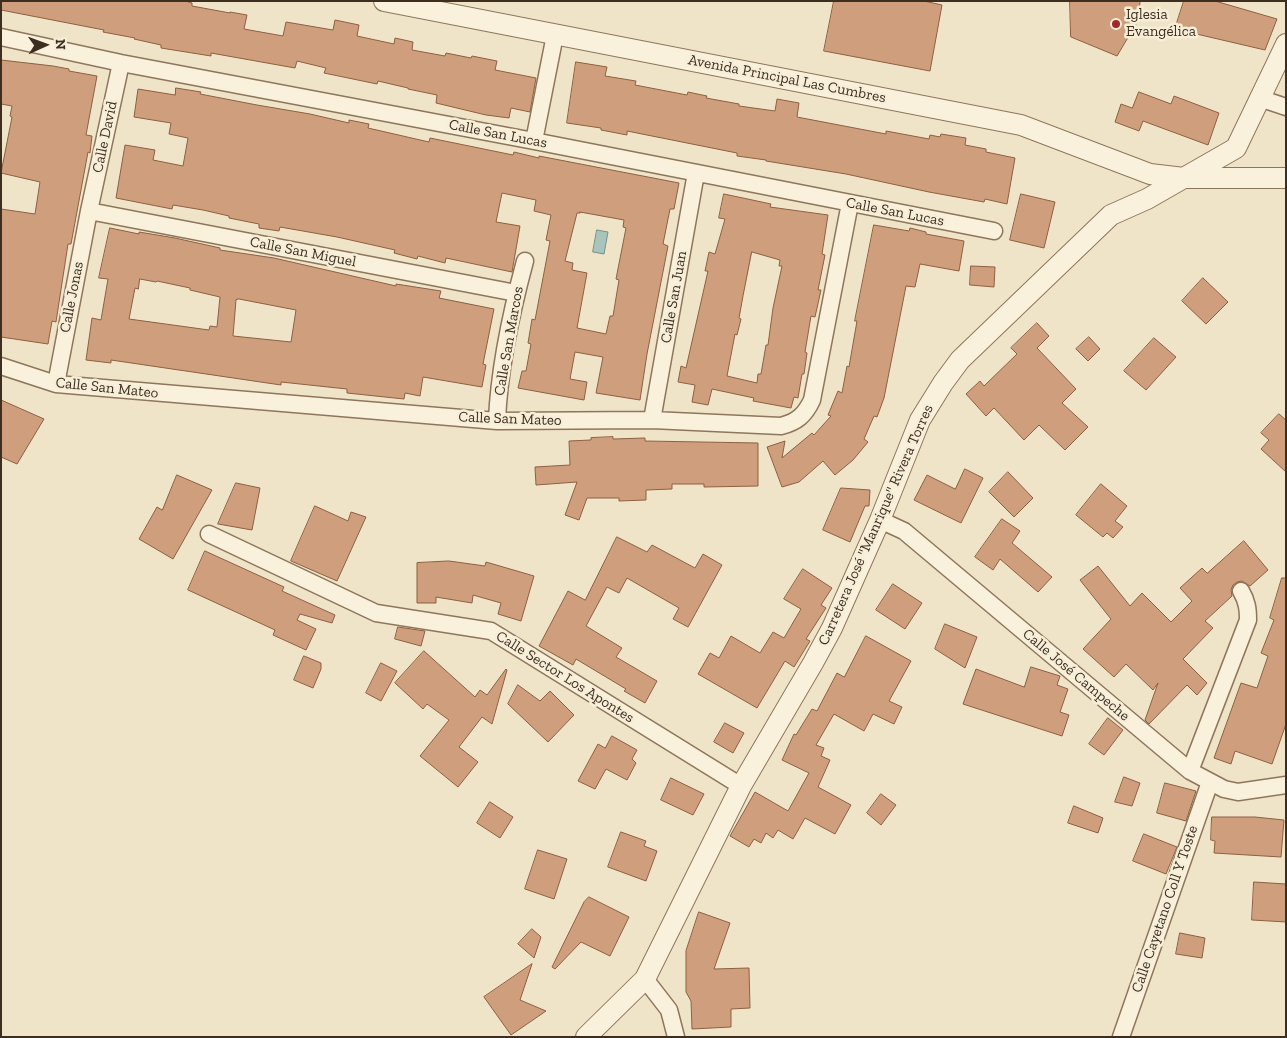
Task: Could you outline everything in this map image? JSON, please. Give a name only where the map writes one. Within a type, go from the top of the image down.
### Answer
[{"type":"street","name":"Avenida Principal Las Cumbres","points":[[384,1],[1021,124],[1150,174],[1184,178],[1286,178]]},
{"type":"street","points":[[534,141],[554,35]]},
{"type":"street","name":"Calle San Lucas","points":[[1,37],[121,63],[994,231]]},
{"type":"street","name":"Carretera José \"Manrique\" Rivera Torres","points":[[586,1037],[645,979],[742,786],[832,628],[880,520],[920,420],[943,382],[960,360],[1111,214],[1147,198],[1236,148],[1286,44]]},
{"type":"street","name":"Calle David","points":[[89,211],[121,63]]},
{"type":"street","points":[[1259,98],[1286,106]]},
{"type":"street","name":"Calle San Juan","points":[[652,420],[696,173]]},
{"type":"street","name":"Calle San Mateo","points":[[1,366],[56,384],[497,421],[652,420],[781,426],[798,420],[812,400],[850,203]]},
{"type":"street","name":"Calle San Miguel","points":[[89,211],[516,293]]},
{"type":"street","name":"Calle Jonas","points":[[56,384],[89,211]]},
{"type":"street","name":"Calle San Marcos","points":[[497,421],[498,392],[516,293],[525,261]]},
{"type":"street","name":"Calle José Campeche","points":[[880,520],[904,531],[1190,772],[1224,789],[1238,792],[1286,785]]},
{"type":"street","name":"Calle Sector Los Apontes","points":[[209,534],[376,614],[491,632],[742,786]]},
{"type":"street","points":[[1190,772],[1248,620],[1246,600],[1241,591]]},
{"type":"street","name":"Calle Cayetano Coll Y Toste","points":[[1121,1037],[1210,782]]},
{"type":"street","points":[[645,979],[669,1010],[676,1037]]},
{"type":"water","points":[[597,230],[608,232],[604,254],[593,252]]},
{"type":"building","points":[[1,1],[185,1],[192,3],[192,6],[247,15],[244,29],[283,36],[286,22],[333,30],[335,20],[359,25],[357,36],[394,44],[395,38],[413,42],[412,50],[445,56],[446,53],[471,58],[472,56],[497,61],[495,70],[536,78],[530,112],[511,108],[509,118],[486,115],[436,103],[437,95],[378,81],[377,84],[324,73],[326,68],[297,61],[295,68],[211,53],[211,56],[161,48],[161,45],[103,32],[104,30],[1,10]]},
{"type":"building","points":[[834,1],[924,1],[942,5],[930,71],[824,51]]},
{"type":"building","points":[[1070,1],[1140,1],[1139,19],[1117,56],[1071,37]]},
{"type":"building","points":[[1184,1],[1215,1],[1277,19],[1265,50],[1175,29]]},
{"type":"building","points":[[1,60],[53,66],[97,76],[86,135],[92,136],[90,153],[88,152],[71,244],[68,244],[56,322],[52,321],[48,344],[1,337],[1,209],[35,214],[40,182],[1,173],[12,117],[10,116],[12,106],[1,104]]},
{"type":"building","points":[[576,62],[607,67],[605,76],[636,81],[635,85],[687,95],[688,92],[707,96],[706,98],[739,104],[739,106],[775,111],[777,99],[799,103],[797,117],[886,134],[886,131],[929,139],[930,135],[940,137],[941,134],[966,138],[965,145],[1015,158],[1007,204],[985,199],[984,202],[846,174],[737,156],[737,153],[627,131],[627,135],[601,130],[601,128],[567,123]]},
{"type":"building","points":[[176,88],[201,92],[200,94],[349,123],[349,120],[369,124],[368,128],[429,142],[430,138],[513,155],[514,152],[539,158],[539,156],[679,183],[674,209],[670,209],[663,244],[668,246],[640,400],[596,393],[603,357],[575,352],[570,379],[587,382],[584,400],[518,388],[522,371],[526,371],[531,344],[528,343],[532,319],[535,320],[550,241],[546,240],[551,215],[534,211],[536,200],[502,193],[496,222],[520,226],[512,272],[446,258],[445,263],[418,256],[417,259],[394,253],[395,250],[337,237],[280,227],[279,231],[259,228],[259,224],[203,210],[173,205],[172,209],[116,198],[125,145],[155,150],[153,160],[183,166],[188,138],[169,134],[171,123],[134,117],[138,89],[175,95]],"holes":[[[577,213],[624,220],[623,227],[626,228],[616,279],[619,280],[613,316],[610,316],[606,334],[577,328],[587,273],[572,270],[573,263],[565,261]]]},
{"type":"building","points":[[1139,92],[1171,104],[1174,96],[1219,113],[1208,145],[1143,121],[1139,131],[1115,122],[1121,104],[1132,108]]},
{"type":"building","points":[[724,194],[771,204],[770,207],[828,215],[822,254],[825,255],[818,290],[821,290],[815,317],[811,316],[805,352],[807,353],[804,374],[802,374],[798,398],[794,397],[791,408],[753,401],[754,398],[712,389],[708,405],[692,402],[695,385],[678,382],[681,366],[686,368],[708,271],[705,271],[709,252],[715,254],[725,219],[719,218]],"holes":[[[752,252],[780,260],[779,266],[782,266],[773,308],[768,345],[766,345],[761,374],[758,374],[757,383],[727,376],[735,334],[737,335],[741,319],[739,318]]]},
{"type":"building","points":[[1021,194],[1055,202],[1044,248],[1010,240]]},
{"type":"building","points":[[874,225],[909,231],[910,228],[926,232],[926,234],[964,241],[959,271],[920,264],[915,287],[906,286],[884,398],[877,417],[874,416],[864,439],[868,442],[853,460],[835,475],[823,461],[799,482],[782,487],[767,447],[785,441],[782,458],[812,433],[814,435],[831,416],[828,415],[838,391],[842,393],[847,366],[849,367],[857,321],[855,321]]},
{"type":"building","points":[[110,228],[139,234],[139,232],[175,238],[220,248],[220,250],[274,258],[396,286],[396,284],[441,291],[439,298],[494,309],[483,364],[486,365],[482,387],[423,377],[420,396],[405,393],[404,399],[347,393],[347,389],[281,382],[281,385],[111,360],[111,363],[86,360],[92,318],[101,320],[108,279],[99,278]],"holes":[[[140,279],[190,288],[190,290],[220,297],[217,327],[210,326],[209,330],[129,319],[135,288],[138,289]],[[236,300],[296,310],[291,342],[233,336]]]},
{"type":"building","points":[[971,266],[995,267],[994,287],[970,285]]},
{"type":"building","points":[[1203,278],[1228,302],[1206,324],[1182,301]]},
{"type":"building","points":[[1037,323],[1049,336],[1037,348],[1076,389],[1062,403],[1088,427],[1065,450],[1039,425],[1024,440],[994,408],[986,416],[966,394],[980,381],[984,386],[1017,354],[1011,348]]},
{"type":"building","points":[[1089,337],[1100,349],[1088,361],[1076,349]]},
{"type":"building","points":[[1154,338],[1176,357],[1146,390],[1124,371]]},
{"type":"building","points":[[1,400],[44,419],[17,464],[1,457]]},
{"type":"building","points":[[1279,414],[1286,420],[1286,472],[1261,449],[1269,440],[1261,433]]},
{"type":"building","points":[[613,437],[613,439],[645,438],[645,441],[758,443],[758,486],[704,487],[704,484],[672,484],[672,489],[646,490],[646,500],[619,501],[619,498],[587,498],[579,520],[565,515],[577,482],[536,485],[535,467],[570,465],[569,441]]},
{"type":"building","points":[[965,469],[983,478],[961,523],[914,500],[927,475],[955,489]]},
{"type":"building","points":[[1008,472],[1033,498],[1014,517],[989,492]]},
{"type":"building","points":[[177,475],[212,490],[173,559],[139,539],[157,507],[162,510]]},
{"type":"building","points":[[236,483],[260,488],[252,530],[218,524]]},
{"type":"building","points":[[1101,484],[1127,506],[1115,521],[1123,527],[1113,538],[1107,533],[1103,537],[1076,515]]},
{"type":"building","points":[[841,488],[870,490],[869,506],[865,506],[850,542],[823,530]]},
{"type":"building","points":[[315,506],[348,521],[351,512],[366,517],[337,581],[291,561]]},
{"type":"building","points":[[1002,519],[1020,531],[1012,543],[1052,577],[1038,592],[1000,559],[993,570],[975,557]]},
{"type":"building","points":[[617,537],[647,552],[652,545],[695,568],[703,554],[722,565],[688,627],[673,619],[679,608],[627,578],[619,593],[607,587],[586,626],[622,648],[616,657],[657,681],[645,703],[624,691],[626,689],[576,659],[573,665],[539,646],[568,591],[585,600]]},
{"type":"building","points":[[1244,541],[1268,570],[1250,586],[1242,581],[1233,585],[1231,590],[1232,596],[1205,621],[1213,628],[1183,659],[1207,683],[1197,695],[1187,685],[1149,724],[1145,720],[1158,683],[1153,690],[1126,664],[1114,677],[1083,649],[1111,619],[1080,580],[1098,566],[1130,606],[1142,593],[1171,622],[1192,601],[1180,588],[1202,568],[1207,573]]},
{"type":"building","points":[[205,551],[284,587],[282,591],[335,615],[332,623],[300,614],[297,620],[316,629],[306,650],[273,635],[275,630],[188,590]]},
{"type":"building","points":[[449,561],[485,566],[486,562],[534,576],[521,621],[498,614],[501,603],[473,595],[472,603],[436,597],[436,603],[417,603],[417,563]]},
{"type":"building","points":[[803,569],[832,588],[821,605],[826,608],[806,639],[810,641],[794,667],[785,661],[757,708],[698,674],[710,653],[719,658],[731,636],[760,653],[773,632],[784,638],[801,609],[784,599]]},
{"type":"building","points":[[1282,578],[1286,578],[1286,724],[1272,764],[1235,751],[1231,764],[1214,758],[1241,683],[1257,688],[1268,656],[1261,653],[1274,620],[1270,618]]},
{"type":"building","points":[[893,584],[922,603],[905,629],[876,610]]},
{"type":"building","points":[[945,624],[977,637],[965,668],[935,649]]},
{"type":"building","points":[[398,627],[425,631],[421,646],[395,639]]},
{"type":"building","points":[[866,636],[911,661],[889,701],[902,707],[894,724],[873,714],[864,731],[834,714],[816,745],[824,748],[821,756],[830,760],[818,787],[851,805],[835,834],[805,818],[793,839],[778,830],[773,838],[766,833],[761,843],[754,839],[749,847],[730,836],[755,792],[788,811],[809,773],[782,760],[794,734],[796,735],[812,709],[817,711],[837,673],[844,677]]},
{"type":"building","points":[[424,651],[475,697],[480,690],[487,695],[507,670],[492,724],[482,717],[459,747],[478,762],[458,787],[420,756],[449,720],[427,704],[423,709],[395,683]]},
{"type":"building","points":[[304,656],[321,663],[321,669],[313,688],[294,680]]},
{"type":"building","points":[[381,663],[397,671],[381,701],[366,693]]},
{"type":"building","points":[[1031,667],[1060,676],[1057,685],[1068,689],[1060,712],[1069,715],[1062,736],[963,704],[976,669],[1024,687]]},
{"type":"building","points":[[518,685],[540,701],[550,691],[574,715],[548,742],[508,704]]},
{"type":"building","points":[[1108,718],[1123,730],[1104,755],[1089,744]]},
{"type":"building","points":[[725,723],[744,733],[733,753],[714,742]]},
{"type":"building","points":[[612,736],[637,750],[632,759],[636,763],[627,780],[606,769],[595,789],[578,781],[598,744],[605,748]]},
{"type":"building","points":[[1124,777],[1140,783],[1132,806],[1115,802]]},
{"type":"building","points":[[671,778],[704,794],[693,815],[661,800]]},
{"type":"building","points":[[1165,783],[1196,791],[1186,821],[1157,813]]},
{"type":"building","points":[[881,794],[896,805],[881,825],[867,813]]},
{"type":"building","points":[[490,802],[513,817],[500,838],[477,823]]},
{"type":"building","points":[[1074,806],[1103,818],[1098,833],[1068,823]]},
{"type":"building","points":[[1212,817],[1255,817],[1284,820],[1281,857],[1214,853],[1215,841],[1211,840]]},
{"type":"building","points":[[621,832],[646,841],[644,846],[657,851],[646,881],[608,867]]},
{"type":"building","points":[[1144,834],[1177,847],[1166,874],[1133,861]]},
{"type":"building","points":[[538,850],[567,859],[554,899],[525,889]]},
{"type":"building","points":[[1254,882],[1286,884],[1286,922],[1252,920]]},
{"type":"building","points":[[589,897],[629,917],[610,956],[581,942],[555,969],[552,967],[584,902]]},
{"type":"building","points":[[699,912],[730,923],[714,969],[749,968],[750,1008],[731,1009],[731,1027],[692,1029],[691,1001],[686,992],[686,951]]},
{"type":"building","points":[[532,929],[541,937],[534,958],[518,944]]},
{"type":"building","points":[[1180,933],[1205,938],[1202,958],[1176,954]]},
{"type":"building","points":[[532,964],[520,1000],[546,1011],[511,1035],[484,997]]},
{"type":"place","name":"Iglesia Evangélica","points":[[1116,24]]}]
